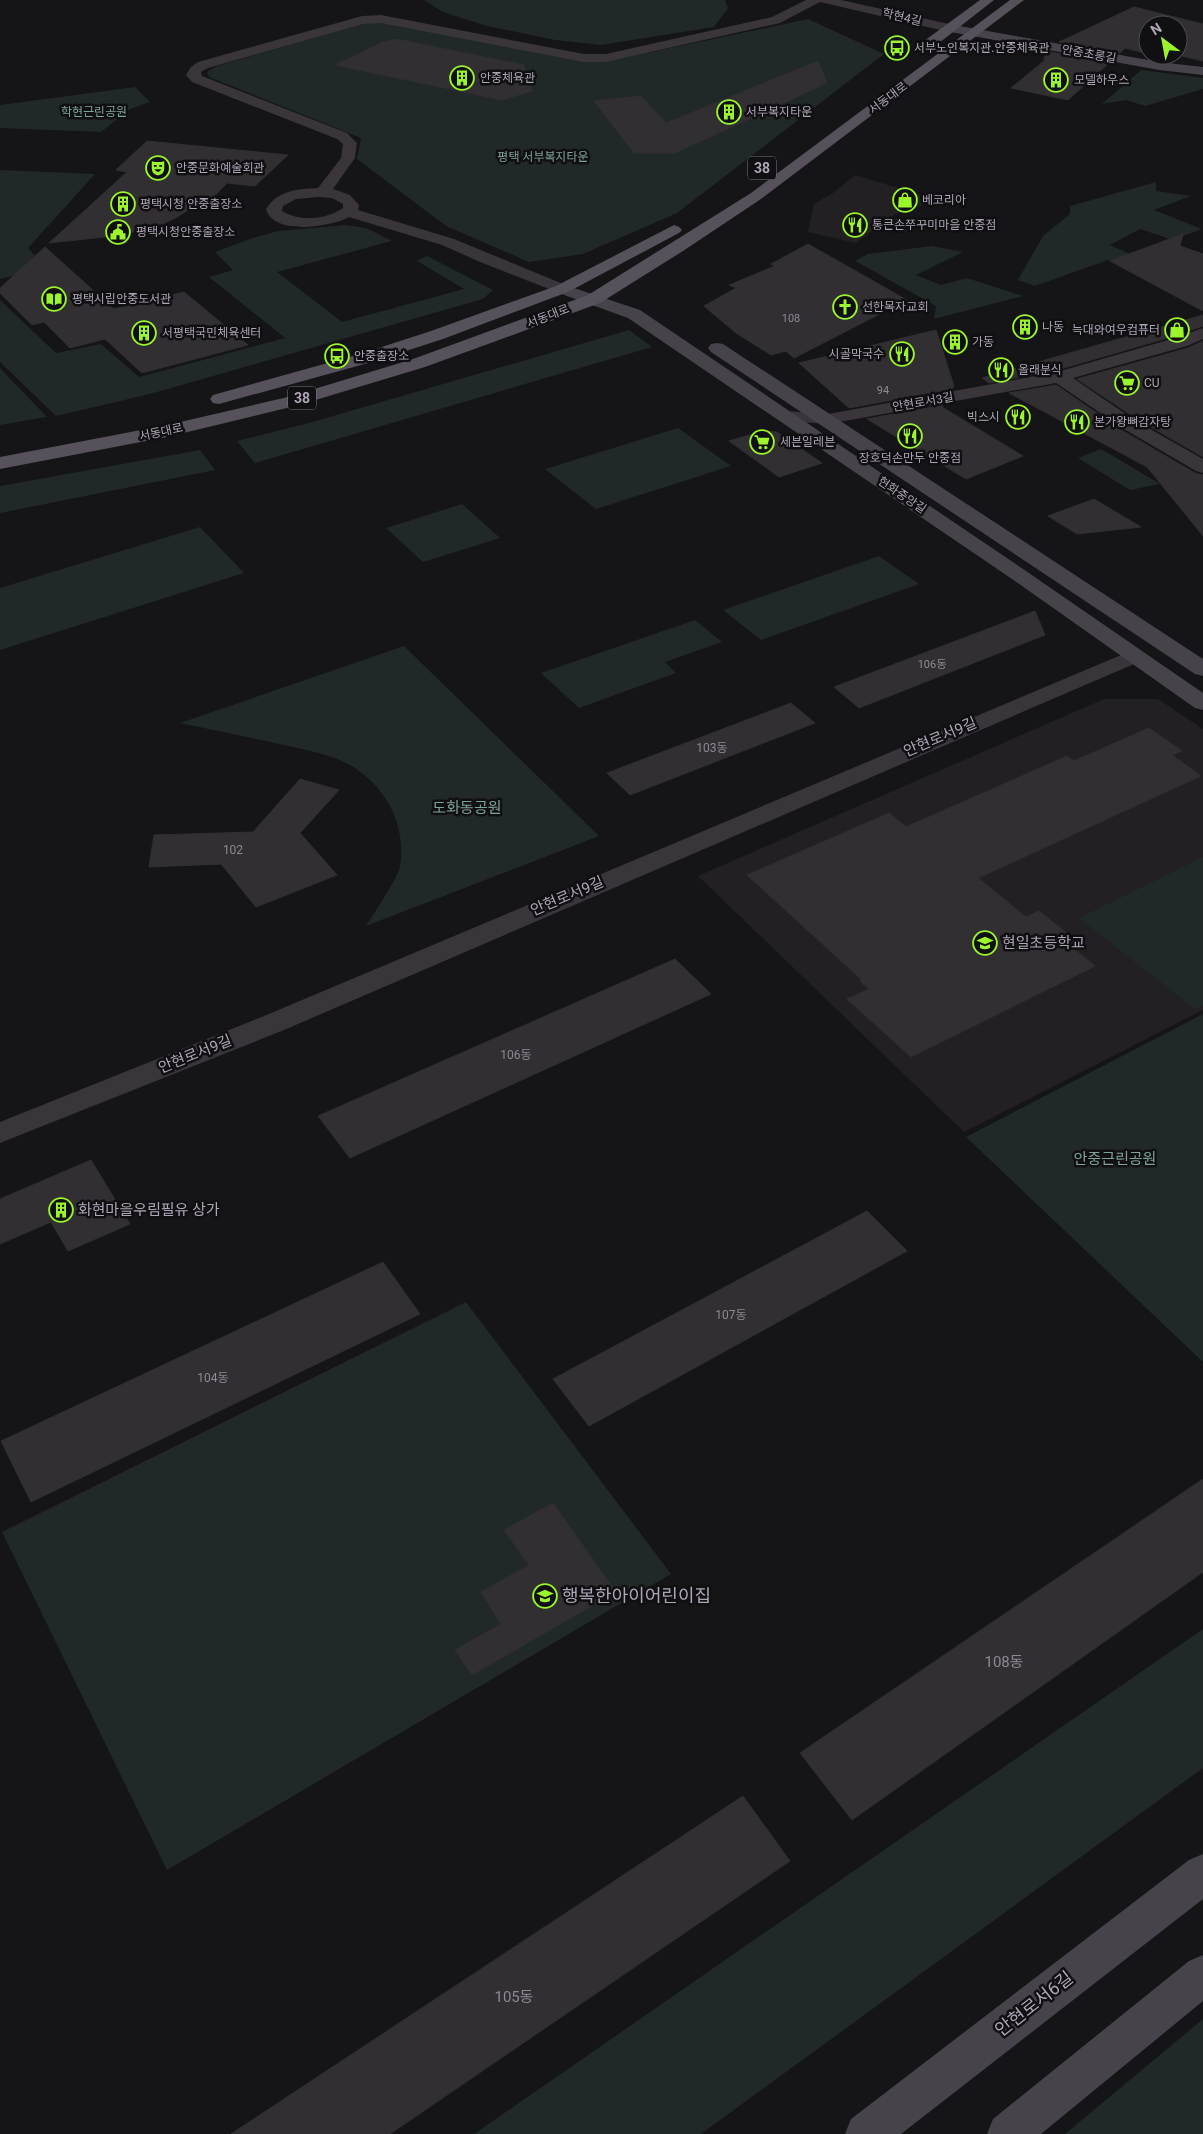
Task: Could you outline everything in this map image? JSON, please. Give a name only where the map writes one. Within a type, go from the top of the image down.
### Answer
[{"type":"main road","points":[[916,54],[988,0]]},
{"type":"main road","name":"서동대로","points":[[0,462],[167,431],[293,401],[419,363],[486,340],[598,296],[677,248],[756,196],[1018,0]]},
{"type":"main road","name":"서동대로","points":[[200,404],[366,358],[437,335],[562,289],[684,223]]},
{"type":"main road","points":[[7,444],[60,434]]},
{"type":"street","points":[[322,193],[348,158],[350,143],[342,136],[198,79],[193,75],[196,70],[203,65],[362,20],[381,19],[584,58],[606,58],[776,20],[815,0]]},
{"type":"street","name":"학현4길","points":[[825,0],[949,28]]},
{"type":"street","name":"안중초롱길","points":[[949,28],[1159,66],[1203,71]]},
{"type":"street","points":[[322,193],[341,196],[348,200],[351,205],[348,212],[325,221],[300,222],[281,217],[274,209],[276,204],[282,199],[292,195],[322,193]]},
{"type":"street","points":[[348,212],[448,242],[486,260],[562,289],[651,306],[828,419],[944,499],[1203,668]]},
{"type":"street","name":"현화중앙길","points":[[598,296],[634,314],[786,416],[1019,574],[1133,656],[1203,703]]},
{"type":"street","name":"안현로서3길","points":[[786,416],[828,419],[1059,377],[1172,345],[1203,333]]},
{"type":"street","points":[[1059,377],[1130,424],[1203,467]]},
{"type":"street","points":[[1133,656],[1164,642]]},
{"type":"street","name":"안현로서9길","points":[[0,1133],[274,1023],[1133,656]]},
{"type":"street","name":"안현로서6길","points":[[866,2134],[1203,1874]]},
{"type":"street","points":[[1008,2134],[1203,1975]]},
{"type":"shaded area","points":[[855,175],[938,200],[895,214],[856,243],[808,232],[814,204],[833,193]]},
{"type":"shaded area","name":"현일초등학교","points":[[1104,699],[1158,699],[1203,729],[1203,1010],[964,1132],[698,876]]},
{"type":"green space","points":[[424,0],[725,0],[728,8],[714,27],[601,45],[555,40],[487,26],[443,12]]},
{"type":"green space","name":"평택 서부복지타운","points":[[808,19],[884,54],[677,213],[583,254],[529,262],[446,226],[357,159],[361,138],[209,77],[207,72],[217,66],[365,23],[381,22],[604,62]]},
{"type":"green space","points":[[1141,70],[1203,78],[1203,89],[1145,106],[1126,100],[1102,104]]},
{"type":"green space","name":"학현근린공원","points":[[135,87],[150,102],[130,109],[101,132],[0,128],[0,105]]},
{"type":"green space","points":[[0,170],[95,174],[28,248],[46,268],[0,279]]},
{"type":"green space","points":[[1156,182],[1156,191],[1191,196],[1154,210],[1202,229],[1173,240],[1140,229],[1110,245],[1141,259],[1130,268],[1108,260],[1035,286],[1018,280],[1043,236],[1070,214],[1070,206]]},
{"type":"green space","points":[[346,225],[366,228],[392,241],[277,272],[342,322],[464,289],[417,261],[427,256],[493,290],[483,299],[150,394],[56,416],[0,362],[0,300],[56,353],[101,344],[139,377],[285,338],[209,277],[233,270],[215,252],[278,231]]},
{"type":"green space","points":[[932,246],[963,252],[916,275],[941,285],[967,278],[1023,296],[934,319],[936,306],[855,261],[868,254]]},
{"type":"green space","points":[[629,330],[652,347],[255,463],[237,441],[309,423]]},
{"type":"green space","points":[[0,368],[47,417],[0,425]]},
{"type":"green space","points":[[678,428],[731,466],[596,509],[545,469]]},
{"type":"green space","points":[[1101,449],[1160,484],[1130,490],[1078,458]]},
{"type":"green space","points":[[200,450],[215,470],[0,513],[0,486]]},
{"type":"green space","points":[[462,504],[500,538],[423,562],[386,528]]},
{"type":"green space","points":[[200,527],[244,573],[0,650],[0,588]]},
{"type":"green space","points":[[879,556],[919,584],[761,640],[723,610]]},
{"type":"green space","points":[[695,620],[722,642],[665,662],[676,673],[579,708],[541,673]]},
{"type":"green space","name":"도화동공원","points":[[404,646],[599,836],[366,926],[400,867],[399,831],[394,815],[376,786],[348,764],[332,757],[299,748],[180,723]]},
{"type":"green space","points":[[1203,857],[1203,1005],[1195,1009],[1079,918]]},
{"type":"green space","name":"안중근린공원","points":[[1203,1014],[1203,1362],[966,1137]]},
{"type":"green space","points":[[466,1302],[671,1574],[167,1870],[2,1532]]},
{"type":"green space","points":[[1203,1629],[1203,1768],[701,2134],[474,2134]]},
{"type":"green space","points":[[1203,2019],[1203,2134],[1065,2134]]},
{"type":"building","points":[[1134,7],[1166,15],[1138,15],[1138,51],[1125,48],[1120,53],[1059,42]]},
{"type":"building","points":[[1188,20],[1203,24],[1203,61],[1188,57]]},
{"type":"building","name":"안중체육관","points":[[397,39],[524,65],[532,91],[502,100],[335,65],[383,42]]},
{"type":"building","name":"모델하우스","points":[[1045,51],[1109,63],[1068,100],[1011,88],[1044,61]]},
{"type":"building","name":"서부복지타운","points":[[818,61],[827,83],[675,153],[634,153],[594,101],[641,96],[666,123]]},
{"type":"building","points":[[147,141],[288,155],[255,186],[227,183],[206,205],[197,204],[157,227],[113,236],[49,243],[127,172],[116,170]]},
{"type":"building","points":[[1183,234],[1180,246],[1203,254],[1203,311],[1110,261]]},
{"type":"building","points":[[808,244],[907,300],[794,358],[786,351],[771,355],[736,333],[704,306],[736,288],[729,285],[775,266],[771,264]]},
{"type":"building","name":"서평택국민체육센터","points":[[45,247],[114,309],[184,292],[248,345],[142,373],[105,339],[70,348],[44,322],[32,325],[0,293],[0,288]]},
{"type":"building","points":[[1203,315],[1203,326],[1057,370],[989,383],[982,378]]},
{"type":"building","points":[[936,330],[954,386],[952,389],[849,408],[799,363]]},
{"type":"building","points":[[1203,341],[1203,457],[1137,419],[1077,379],[1188,348]]},
{"type":"building","points":[[1056,385],[1123,431],[1195,473],[1203,475],[1203,536],[1147,467],[1009,393]]},
{"type":"building","points":[[943,405],[942,407],[1023,456],[966,479],[867,419]]},
{"type":"building","points":[[763,431],[777,432],[822,463],[779,477],[729,441]]},
{"type":"building","points":[[1094,499],[1141,527],[1077,534],[1048,516]]},
{"type":"building","points":[[1035,611],[1045,635],[859,708],[834,687]]},
{"type":"building","points":[[791,703],[815,723],[630,795],[607,773]]},
{"type":"building","points":[[1149,728],[1182,751],[1172,755],[1201,776],[978,878],[1026,917],[1039,911],[1078,942],[1070,946],[1095,966],[911,1057],[847,999],[869,989],[860,981],[862,980],[747,875],[889,813],[906,827],[1067,756],[1074,761]]},
{"type":"building","points":[[300,779],[339,790],[300,833],[337,875],[256,907],[221,864],[149,867],[154,835],[253,832]]},
{"type":"building","points":[[675,959],[711,994],[350,1158],[318,1116]]},
{"type":"building","name":"화현마을우림필유 상가","points":[[91,1160],[130,1224],[68,1251],[51,1222],[0,1244],[0,1199]]},
{"type":"building","points":[[867,1211],[907,1251],[589,1426],[553,1379]]},
{"type":"building","points":[[383,1262],[420,1314],[31,1502],[1,1441]]},
{"type":"building","points":[[1203,1479],[1203,1572],[852,1820],[800,1753]]},
{"type":"building","name":"행복한아이어린이집","points":[[553,1503],[616,1592],[472,1675],[455,1650],[501,1624],[481,1592],[529,1565],[504,1530]]},
{"type":"building","points":[[743,1796],[790,1861],[390,2134],[231,2134]]},
{"type":"place","name":"서부노인복지관.안중체육관","points":[[897,48]]},
{"type":"place","name":"안중체육관","points":[[462,78]]},
{"type":"place","name":"모델하우스","points":[[1056,80]]},
{"type":"place","name":"서부복지타운","points":[[729,112]]},
{"type":"place","name":"안중문화예술회관","points":[[158,168]]},
{"type":"place","name":"베코리아","points":[[905,200]]},
{"type":"place","name":"평택시청 안중출장소","points":[[123,204]]},
{"type":"place","name":"통큰손쭈꾸미마을 안중점","points":[[855,225]]},
{"type":"place","name":"평택시청안중출장소","points":[[118,232]]},
{"type":"place","name":"평택시립안중도서관","points":[[54,299]]},
{"type":"place","name":"선한목자교회","points":[[845,307]]},
{"type":"place","name":"나동","points":[[1025,327]]},
{"type":"place","name":"늑대와여우컴퓨터","points":[[1177,330]]},
{"type":"place","name":"서평택국민체육센터","points":[[144,333]]},
{"type":"place","name":"가동","points":[[955,342]]},
{"type":"place","name":"시골막국수","points":[[902,354]]},
{"type":"place","name":"안중출장소","points":[[337,356]]},
{"type":"place","name":"올래분식","points":[[1001,370]]},
{"type":"place","name":"CU","points":[[1127,383]]},
{"type":"place","name":"빅스시","points":[[1018,417]]},
{"type":"place","name":"본가왕뼈감자탕","points":[[1077,422]]},
{"type":"place","name":"장호덕손만두 안중점","points":[[910,436]]},
{"type":"place","name":"세븐일레븐","points":[[762,442]]},
{"type":"place","name":"현일초등학교","points":[[985,943]]},
{"type":"place","name":"화현마을우림필유 상가","points":[[61,1210]]},
{"type":"place","name":"행복한아이어린이집","points":[[545,1596]]}]
